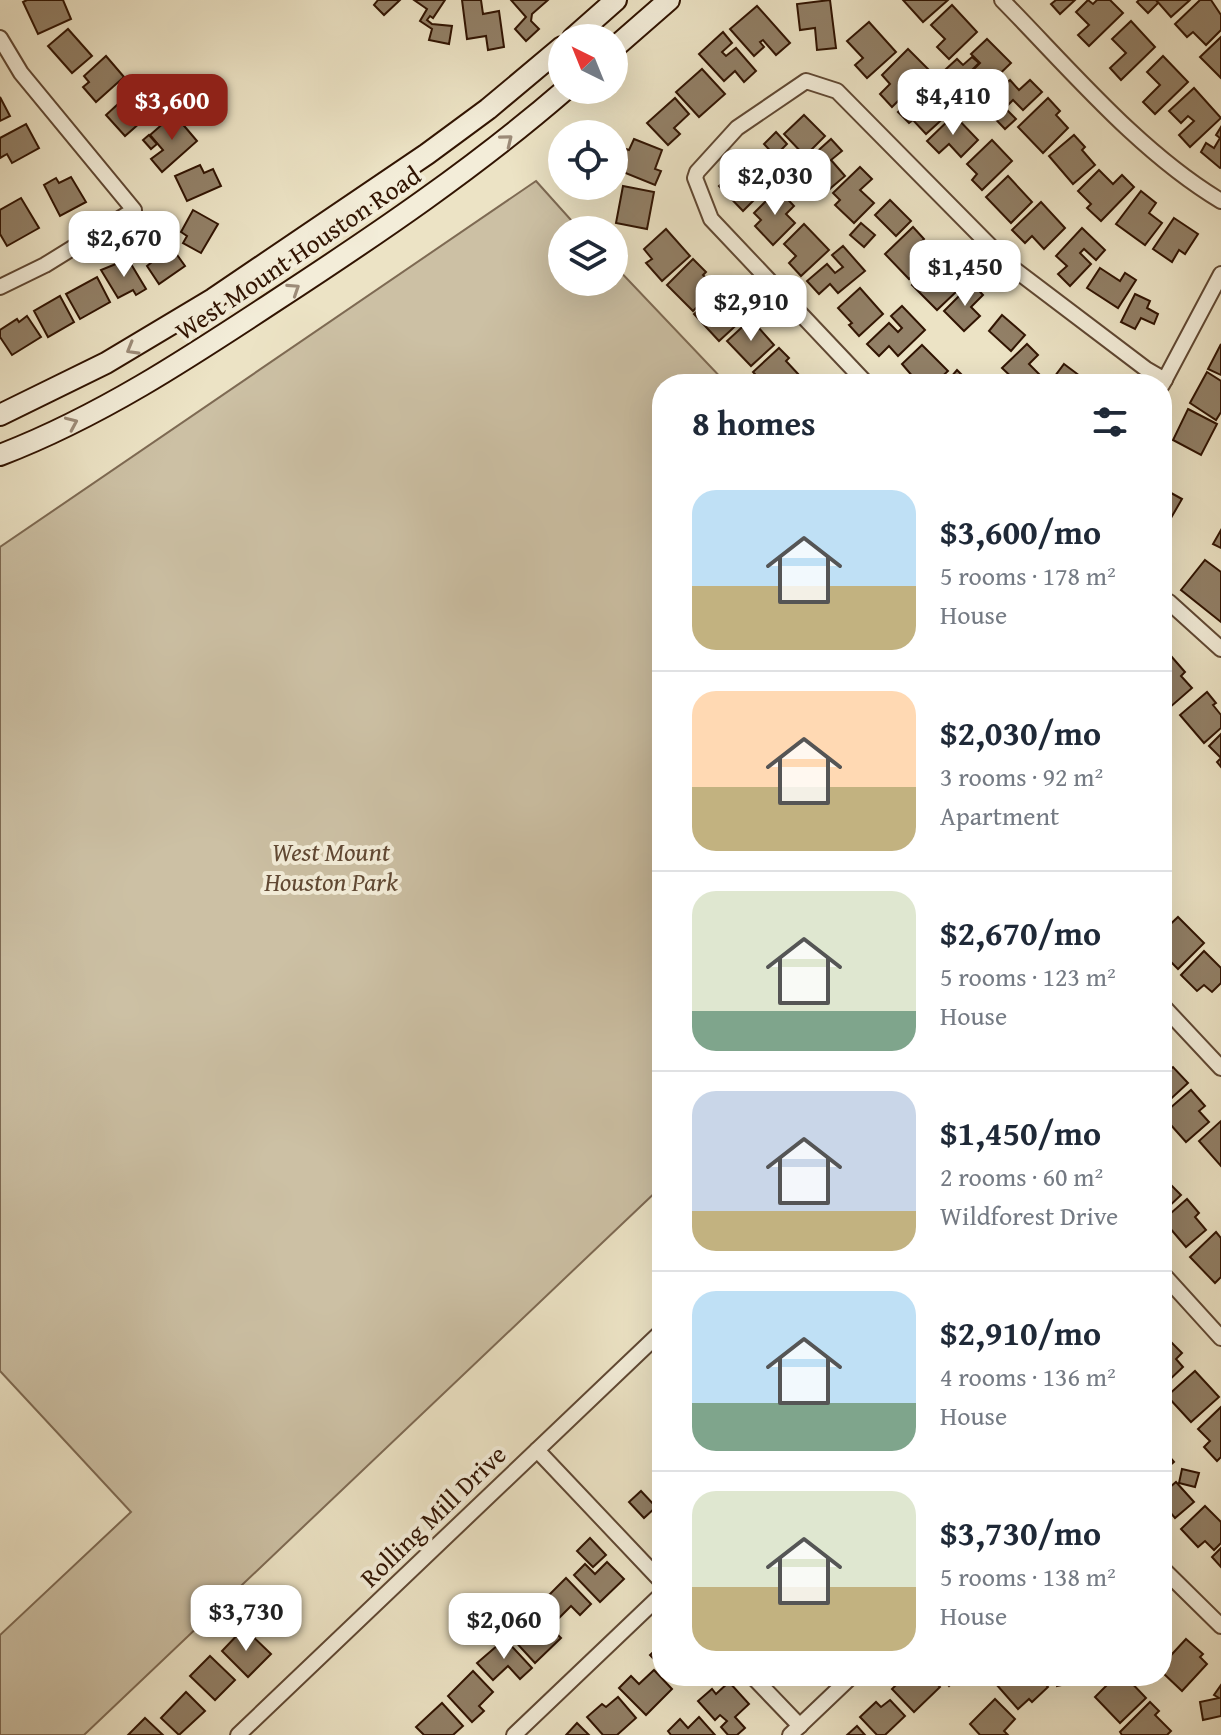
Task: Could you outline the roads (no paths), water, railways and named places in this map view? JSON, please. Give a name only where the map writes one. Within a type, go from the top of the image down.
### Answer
[{"type":"main road","points":[[589,24],[616,0]]},
{"type":"main road","points":[[628,36],[669,0]]},
{"type":"main road","name":"West Mount Houston Road","points":[[0,415],[106,363],[213,299],[439,145],[548,59]]},
{"type":"main road","name":"West Mount Houston Road","points":[[0,455],[91,415],[184,361],[449,183],[506,141],[549,104]]},
{"type":"street","points":[[1002,0],[1141,140],[1176,170],[1221,201]]},
{"type":"street","points":[[0,38],[21,73],[134,210],[45,265],[0,287]]},
{"type":"street","points":[[858,374],[711,219],[695,178],[737,128],[806,81],[837,91],[1010,266],[1152,374]]},
{"type":"street","points":[[1169,374],[1221,274]]},
{"type":"street","points":[[1172,605],[1221,649]]},
{"type":"street","points":[[1172,1016],[1221,1068]]},
{"type":"street","points":[[1172,1284],[1221,1338]]},
{"type":"street","name":"Rolling Mill Drive","points":[[238,1735],[652,1341]]},
{"type":"street","points":[[537,1450],[652,1571]]},
{"type":"street","points":[[1172,1578],[1221,1626]]},
{"type":"street","points":[[514,1735],[652,1604]]},
{"type":"street","points":[[760,1686],[795,1730],[841,1686]]},
{"type":"park label","name":"West Mount Houston Park","points":[[331,867]]}]
